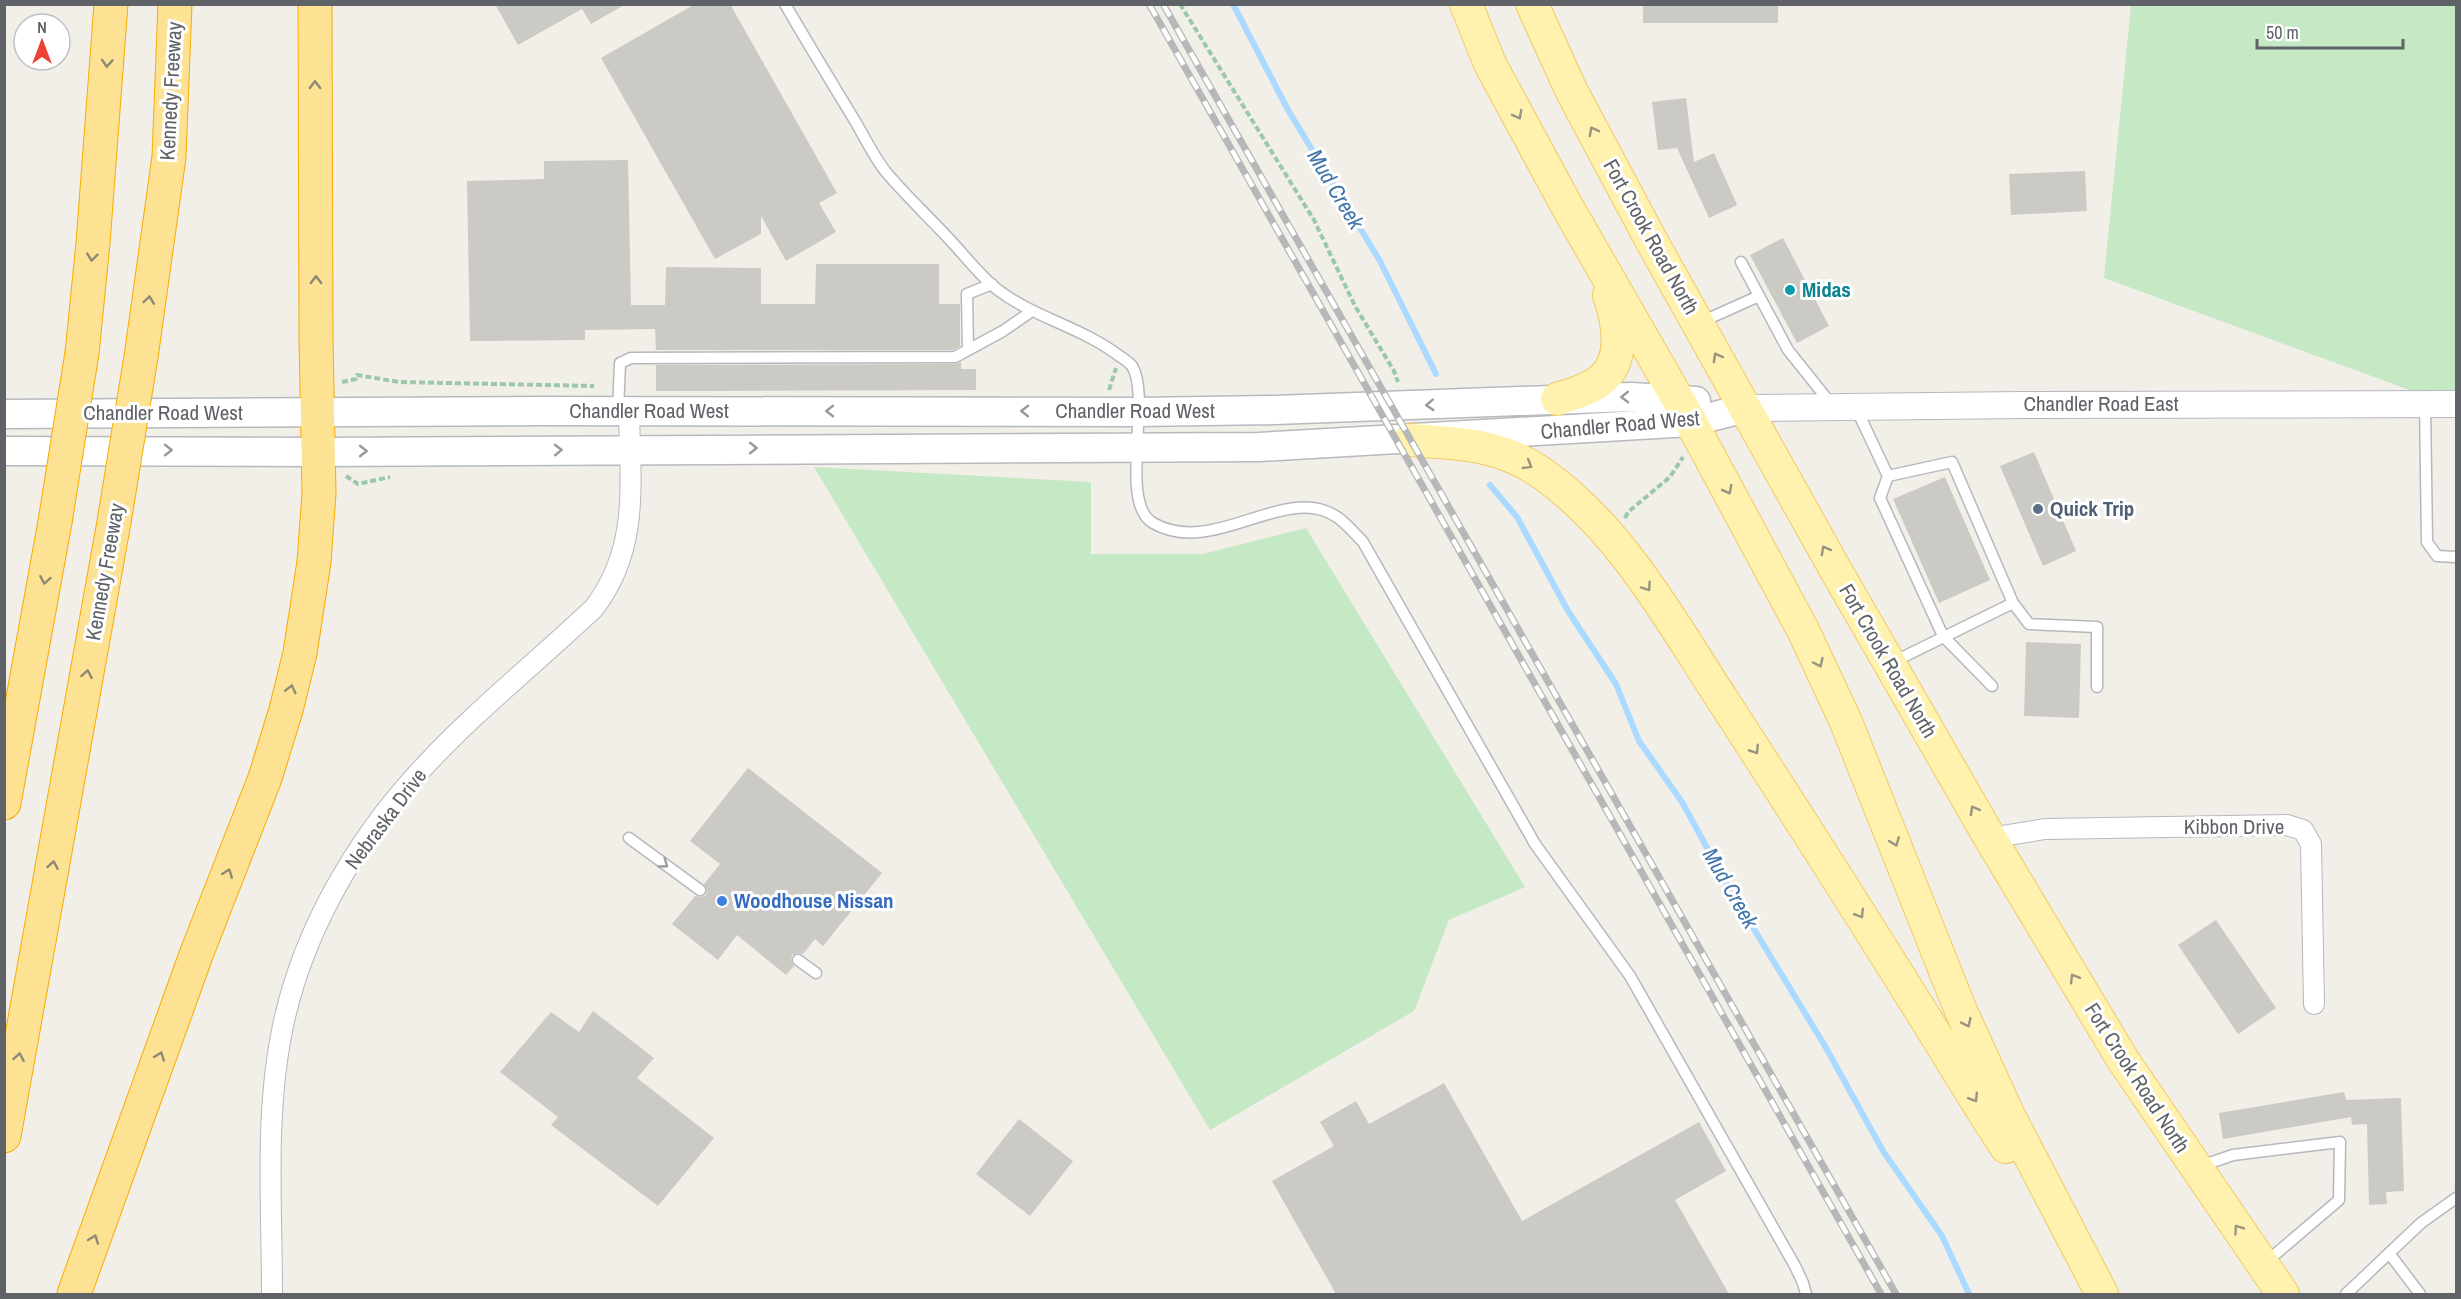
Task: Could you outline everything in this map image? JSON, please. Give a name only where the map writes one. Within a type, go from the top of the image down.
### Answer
[{"type":"highway","points":[[4,803],[55,522],[82,353],[93,243],[111,4]]},
{"type":"highway","name":"Kennedy Freeway","points":[[4,1136],[114,522],[141,357],[169,157],[175,4]]},
{"type":"highway","points":[[74,1294],[196,955],[265,778],[286,710],[300,653],[314,562],[319,494],[315,4]]},
{"type":"main road","points":[[1457,4],[1598,260],[1690,420],[1813,650],[1846,722],[1961,1011],[2009,1116],[2098,1288]]},
{"type":"main road","points":[[1466,4],[1490,64]]},
{"type":"main road","name":"Fort Crook Road North","points":[[1532,4],[1571,90],[1698,323],[1834,567],[1990,838],[2123,1060],[2283,1294]]},
{"type":"main road","points":[[1557,399],[1585,390],[1601,381],[1610,370],[1616,355],[1618,340],[1616,321],[1598,260]]},
{"type":"main road","name":"Chandler Road West","points":[[4,414],[624,411],[1137,412],[1406,406],[1631,397],[1690,420]]},
{"type":"main road","name":"Chandler Road West","points":[[4,451],[318,452],[1259,447],[1410,440],[1690,420],[1746,408]]},
{"type":"main road","points":[[1410,440],[1472,444],[1521,460],[1569,494],[1597,520],[1683,639],[1796,812],[1994,1130],[2098,1288]]},
{"type":"street","name":"Chandler Road East","points":[[1746,408],[2457,404]]},
{"type":"street","name":"Nebraska Drive","points":[[272,1294],[272,1149],[276,1076],[281,1037],[290,999],[311,940],[348,869],[402,791],[447,743],[594,608],[607,591],[617,570],[629,527],[630,449],[624,411]]},
{"type":"street","name":"Kibbon Drive","points":[[1990,838],[2045,829],[2288,825],[2303,830],[2311,844],[2314,1004]]},
{"type":"lane","points":[[785,4],[886,171],[992,284],[1032,311],[1108,347],[1131,366],[1140,386],[1137,412],[1137,485],[1142,509],[1151,522],[1171,531],[1205,532],[1299,506],[1316,508],[1336,516],[1363,542],[1535,844],[1630,976],[1795,1266],[1806,1294]]},
{"type":"lane","points":[[1741,262],[1788,350],[1845,407],[1888,476]]},
{"type":"lane","points":[[968,350],[968,294],[992,284]]},
{"type":"lane","points":[[1698,323],[1758,296]]},
{"type":"lane","points":[[624,411],[620,363],[631,358],[955,357],[1003,331],[1032,311]]},
{"type":"lane","points":[[2425,404],[2427,542],[2437,556],[2457,557]]},
{"type":"lane","points":[[1888,476],[1952,462],[2013,603],[2028,624],[2097,627],[2097,687]]},
{"type":"lane","points":[[1888,476],[1880,498],[1899,526],[1924,583],[1943,636],[1992,686]]},
{"type":"lane","points":[[1956,501],[1967,496]]},
{"type":"lane","points":[[1968,531],[1980,526]]},
{"type":"lane","points":[[1980,558],[1992,553]]},
{"type":"lane","points":[[1891,663],[2013,603]]},
{"type":"lane","points":[[629,838],[700,890]]},
{"type":"lane","points":[[798,960],[816,973]]},
{"type":"lane","points":[[2195,1168],[2233,1155],[2340,1142],[2339,1200],[2262,1265]]},
{"type":"lane","points":[[2346,1294],[2421,1223],[2457,1198]]},
{"type":"lane","points":[[2390,1253],[2420,1294]]},
{"type":"path","points":[[1180,4],[1314,220],[1355,306],[1394,371],[1406,406]]},
{"type":"path","points":[[1613,540],[1628,512],[1670,477],[1684,456],[1690,420]]},
{"type":"green space","points":[[2131,5],[2456,5],[2456,407],[2104,278]]},
{"type":"green space","points":[[814,467],[1091,482],[1091,554],[1203,554],[1306,528],[1525,887],[1449,920],[1414,1011],[1210,1130]]},
{"type":"building","points":[[495,4],[626,4],[591,24],[582,9],[518,45]]},
{"type":"building","points":[[695,4],[730,4],[837,193],[819,203],[836,232],[786,261],[761,216],[761,234],[715,259],[601,58]]},
{"type":"building","points":[[1643,4],[1778,4],[1778,23],[1643,23]]},
{"type":"building","points":[[1686,98],[1694,162],[1714,153],[1737,205],[1709,218],[1677,148],[1658,150],[1652,102]]},
{"type":"building","points":[[628,160],[631,305],[665,305],[666,267],[761,268],[761,304],[815,304],[816,264],[939,264],[939,304],[960,304],[960,346],[953,350],[656,350],[655,329],[585,330],[585,340],[470,341],[467,181],[544,179],[544,161]]},
{"type":"building","points":[[2085,171],[2087,211],[2011,215],[2009,174]]},
{"type":"building","name":"Midas","points":[[1783,238],[1829,326],[1797,343],[1750,255]]},
{"type":"building","points":[[961,362],[961,369],[976,369],[976,390],[656,391],[656,365],[955,364]]},
{"type":"building","name":"Quick Trip","points":[[2034,452],[2076,551],[2043,566],[2000,466]]},
{"type":"building","points":[[1945,477],[1990,580],[1939,603],[1893,499]]},
{"type":"building","points":[[2026,642],[2081,644],[2079,718],[2024,716]]},
{"type":"building","points":[[748,768],[882,873],[823,946],[815,939],[803,954],[792,955],[791,960],[794,966],[786,975],[737,935],[718,960],[672,924],[695,896],[706,895],[707,890],[704,884],[720,864],[690,841]]},
{"type":"building","points":[[2216,920],[2276,1008],[2238,1034],[2178,945]]},
{"type":"building","points":[[593,1011],[654,1058],[637,1078],[714,1138],[658,1206],[551,1125],[558,1117],[500,1072],[551,1012],[579,1032]]},
{"type":"building","points":[[1444,1083],[1522,1221],[1699,1122],[1726,1171],[1675,1200],[1729,1294],[1336,1294],[1272,1181],[1334,1146],[1320,1122],[1356,1101],[1369,1124]]},
{"type":"building","points":[[2344,1092],[2346,1100],[2401,1098],[2404,1191],[2386,1192],[2387,1204],[2369,1205],[2367,1124],[2352,1125],[2351,1117],[2223,1139],[2219,1113]]},
{"type":"building","points":[[1019,1119],[1073,1161],[1030,1216],[976,1174]]},
{"type":"waterway","name":"Mud Creek","points":[[1233,4],[1288,110],[1380,261],[1436,374]]},
{"type":"waterway","name":"Mud Creek","points":[[1490,485],[1517,517],[1568,611],[1616,684],[1639,741],[1682,802],[1729,888],[1825,1046],[1883,1151],[1942,1236],[1969,1294]]},
{"type":"railway","points":[[1149,4],[1881,1294]]},
{"type":"railway","points":[[1163,4],[1896,1294]]},
{"type":"place","name":"Midas","points":[[1790,290]]},
{"type":"place","name":"Quick Trip","points":[[2038,509]]},
{"type":"place","name":"Woodhouse Nissan","points":[[722,901]]}]
